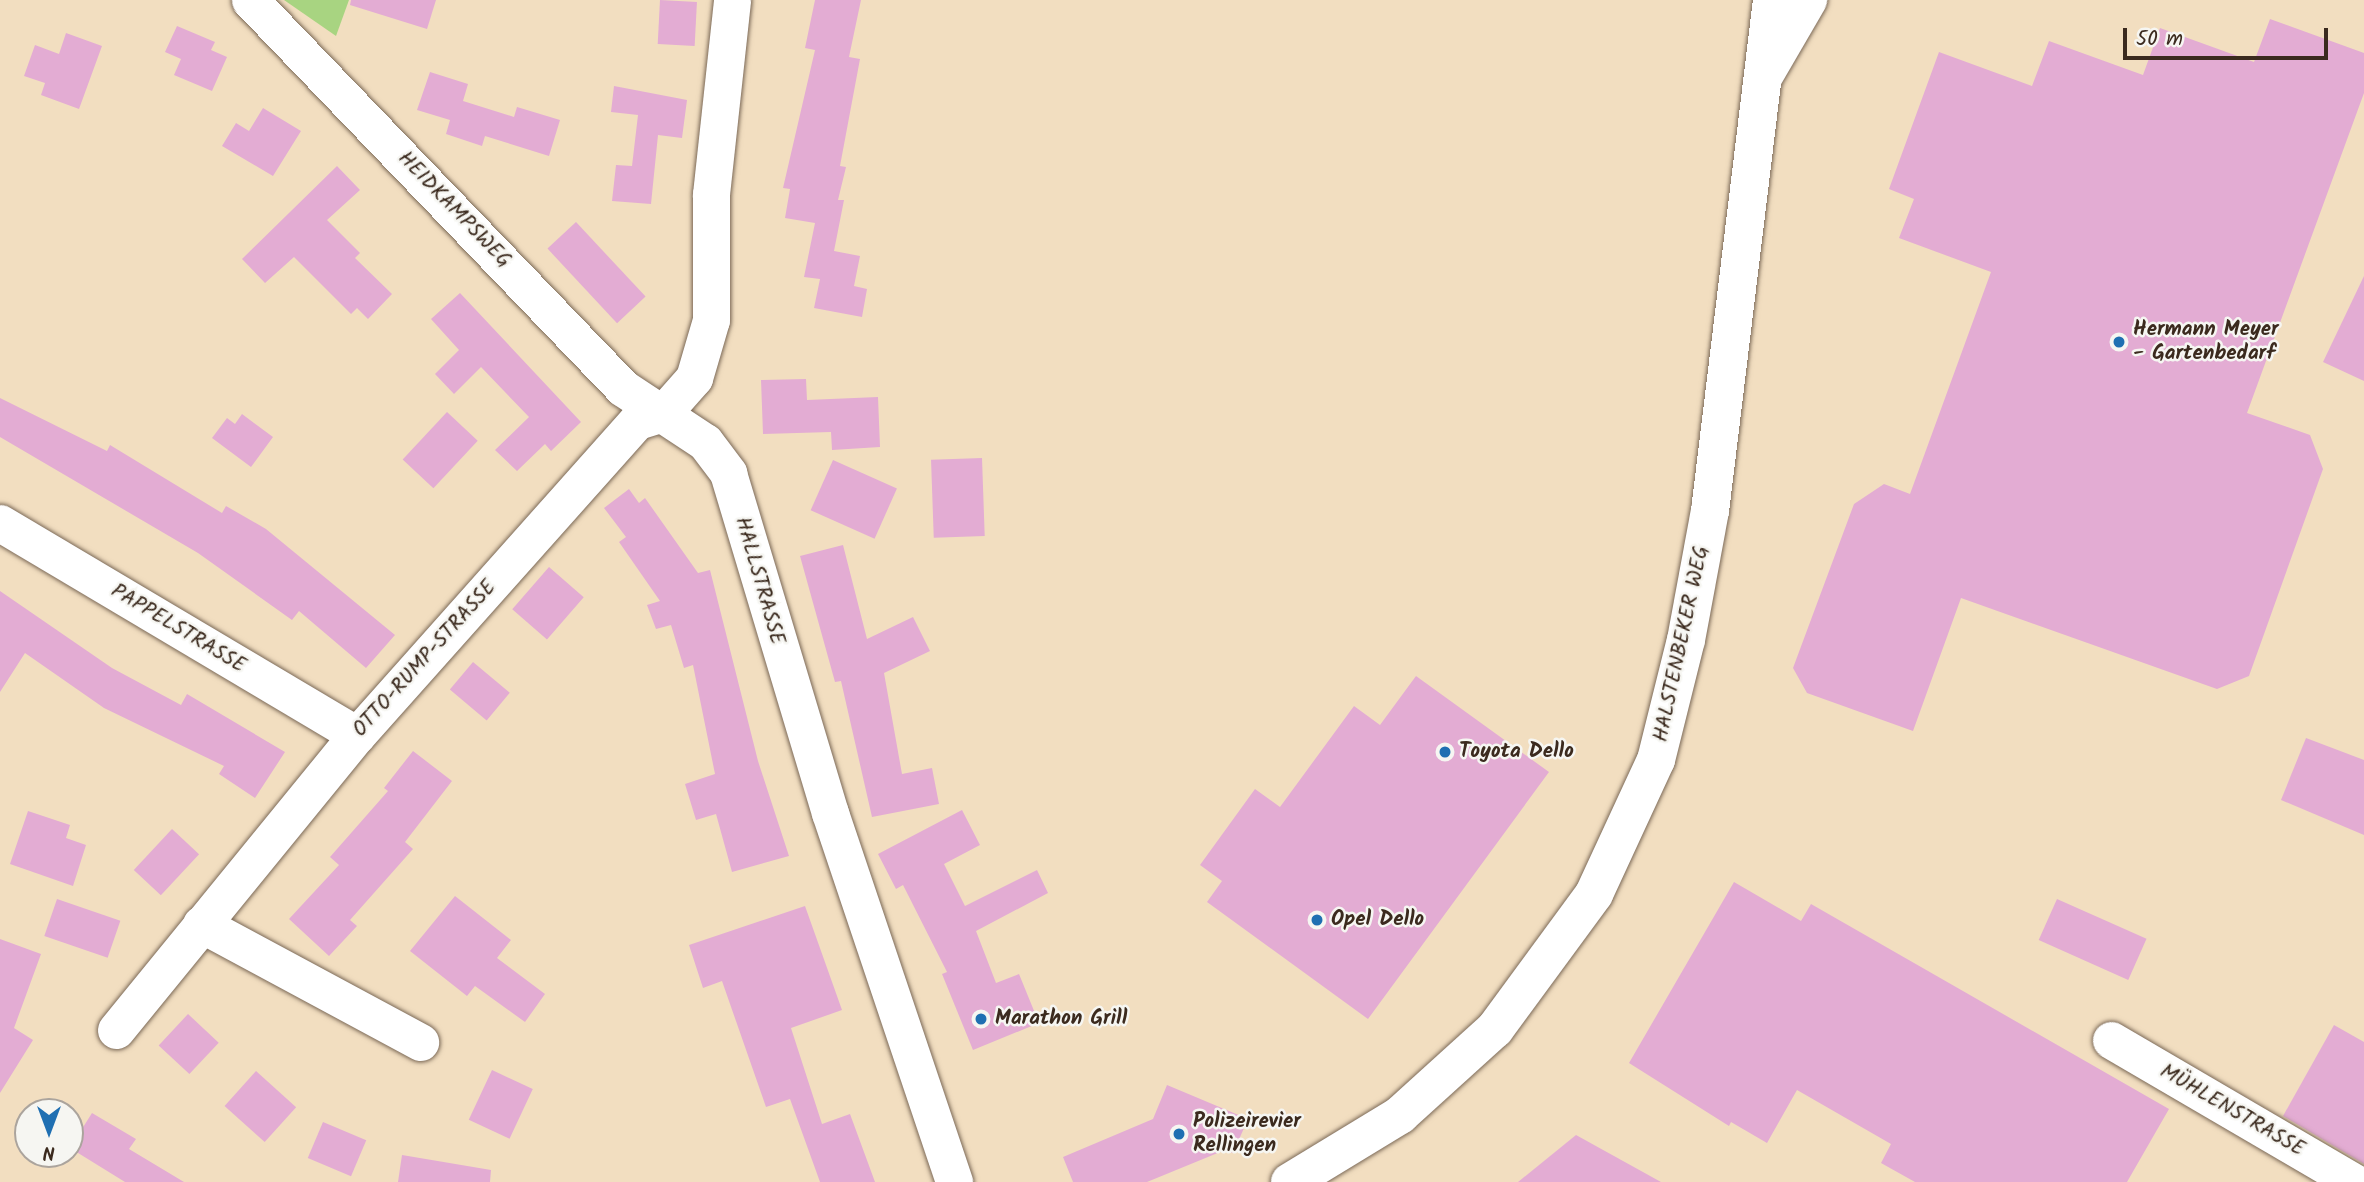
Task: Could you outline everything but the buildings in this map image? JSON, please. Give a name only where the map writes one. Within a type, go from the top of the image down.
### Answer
[{"type":"main road","name":"HALSTENBEKER WEG","points":[[1290,1182],[1400,1115],[1495,1029],[1594,894],[1631,820],[1671,710],[1694,602],[1765,74],[1772,0]]},
{"type":"main road","points":[[1765,74],[1808,0]]},
{"type":"street","name":"HEIDKAMPSWEG","points":[[250,0],[623,388],[663,413]]},
{"type":"street","points":[[663,413],[694,378],[711,320],[711,194],[732,0]]},
{"type":"street","name":"OTTO-RUMP-STRASSE","points":[[116,1030],[357,735],[637,421],[663,413]]},
{"type":"street","name":"HALLSTRASSE","points":[[663,413],[705,442],[728,473],[830,813],[954,1182]]},
{"type":"street","name":"PAPPELSTRASSE","points":[[0,523],[357,735]]},
{"type":"street","points":[[201,924],[420,1042]]},
{"type":"street","name":"MÜHLENSTRASSE","points":[[2111,1040],[2354,1182]]},
{"type":"green space","points":[[284,0],[349,0],[336,36]]},
{"type":"place","name":"Hermann Meyer - Gartenbedarf","points":[[2119,342]]},
{"type":"place","name":"Toyota Dello","points":[[1445,752]]},
{"type":"place","name":"Opel Dello","points":[[1317,920]]},
{"type":"place","name":"Marathon Grill","points":[[981,1019]]},
{"type":"place","name":"Polizeirevier Rellingen","points":[[1179,1134]]}]
